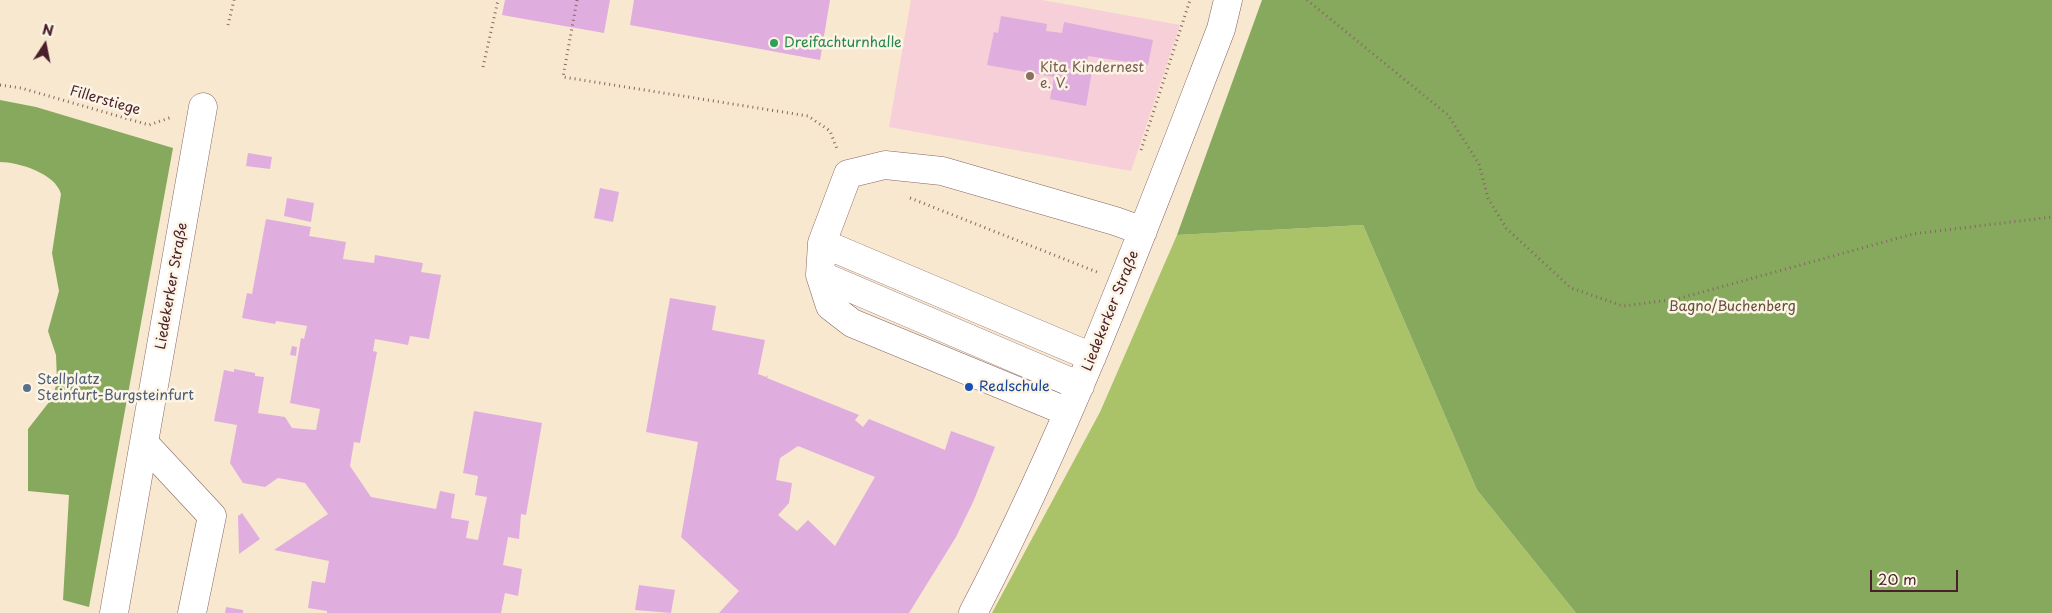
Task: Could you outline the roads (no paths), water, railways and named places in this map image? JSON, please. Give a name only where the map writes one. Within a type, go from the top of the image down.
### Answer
[{"type":"street","name":"Liedekerker Straße","points":[[973,613],[1009,544],[1080,386],[1123,283],[1221,28],[1228,0]]},
{"type":"street","name":"Liedekerker Straße","points":[[114,613],[203,107]]},
{"type":"street","points":[[1068,412],[852,323],[830,306],[820,274],[822,243],[848,174],[885,165],[942,171],[1115,221],[1143,231]]},
{"type":"street","points":[[822,243],[1092,357]]},
{"type":"street","points":[[820,274],[1080,386]]},
{"type":"street","points":[[144,443],[212,516],[192,613]]},
{"type":"place","name":"Dreifachturnhalle","points":[[774,43]]},
{"type":"place","name":"Kita Kindernest e. V.","points":[[1030,76]]},
{"type":"place","name":"Realschule","points":[[969,387]]},
{"type":"place","name":"Stellplatz Steinfurt-Burgsteinfurt","points":[[27,388]]},
{"type":"park label","name":"Bagno/Buchenberg","points":[[1732,307]]}]
